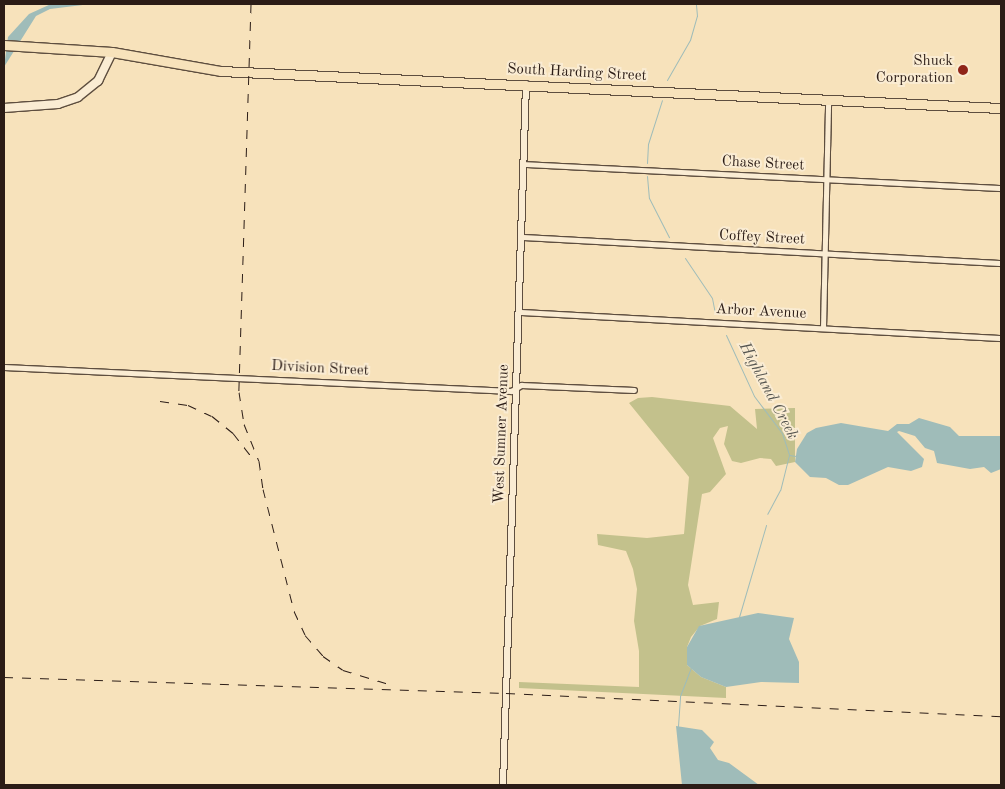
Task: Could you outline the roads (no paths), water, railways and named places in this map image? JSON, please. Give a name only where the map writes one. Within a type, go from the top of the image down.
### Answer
[{"type":"main road","name":"South Harding Street","points":[[4,44],[112,52],[221,71],[1001,108]]},
{"type":"main road","points":[[4,108],[58,104],[78,97],[98,81],[112,52]]},
{"type":"street","name":"West Sumner Avenue","points":[[503,785],[526,84]]},
{"type":"street","points":[[823,328],[828,100]]},
{"type":"street","name":"Chase Street","points":[[524,164],[1001,188]]},
{"type":"street","name":"Coffey Street","points":[[521,237],[1001,263]]},
{"type":"street","name":"Arbor Avenue","points":[[519,312],[1001,338]]},
{"type":"street","name":"Division Street","points":[[4,367],[516,390],[521,385],[634,390]]},
{"type":"water","points":[[51,4],[91,4],[50,9],[36,16],[4,67],[8,37],[29,14]]},
{"type":"water","points":[[919,418],[950,427],[959,436],[1001,436],[1001,469],[991,473],[984,467],[970,469],[937,463],[934,451],[925,448],[915,436],[899,431],[897,432],[924,459],[922,467],[911,471],[888,467],[848,485],[839,485],[826,478],[810,477],[795,462],[797,449],[807,433],[816,428],[841,423],[888,431],[897,424],[909,424]]},
{"type":"water","points":[[758,613],[794,618],[789,639],[799,662],[799,683],[761,682],[726,687],[701,677],[687,665],[687,647],[699,626]]},
{"type":"water","points":[[676,726],[702,730],[714,742],[710,748],[718,760],[729,763],[759,785],[682,785]]},
{"type":"waterway","name":"Highland Creek","points":[[667,80],[690,40],[697,16],[696,4]]},
{"type":"waterway","name":"Highland Creek","points":[[647,163],[648,144],[662,100]]},
{"type":"waterway","name":"Highland Creek","points":[[647,176],[649,198],[669,237]]},
{"type":"waterway","name":"Highland Creek","points":[[685,258],[712,298],[715,313]]},
{"type":"waterway","name":"Highland Creek","points":[[726,335],[754,396],[782,433],[789,455],[780,490],[767,514]]},
{"type":"waterway","name":"Highland Creek","points":[[789,455],[796,456]]},
{"type":"waterway","name":"Highland Creek","points":[[739,617],[766,525]]},
{"type":"waterway","name":"Highland Creek","points":[[678,726],[680,696],[691,668]]},
{"type":"railway","points":[[251,4],[239,392],[244,424],[259,461],[264,495]]},
{"type":"railway","points":[[160,401],[188,405],[212,416],[233,433],[251,456]]},
{"type":"railway","points":[[263,489],[294,611],[305,635],[323,656],[343,670],[389,684]]},
{"type":"railway","points":[[4,677],[506,693],[1001,716]]},
{"type":"place","name":"Shuck Corporation","points":[[963,70]]}]
